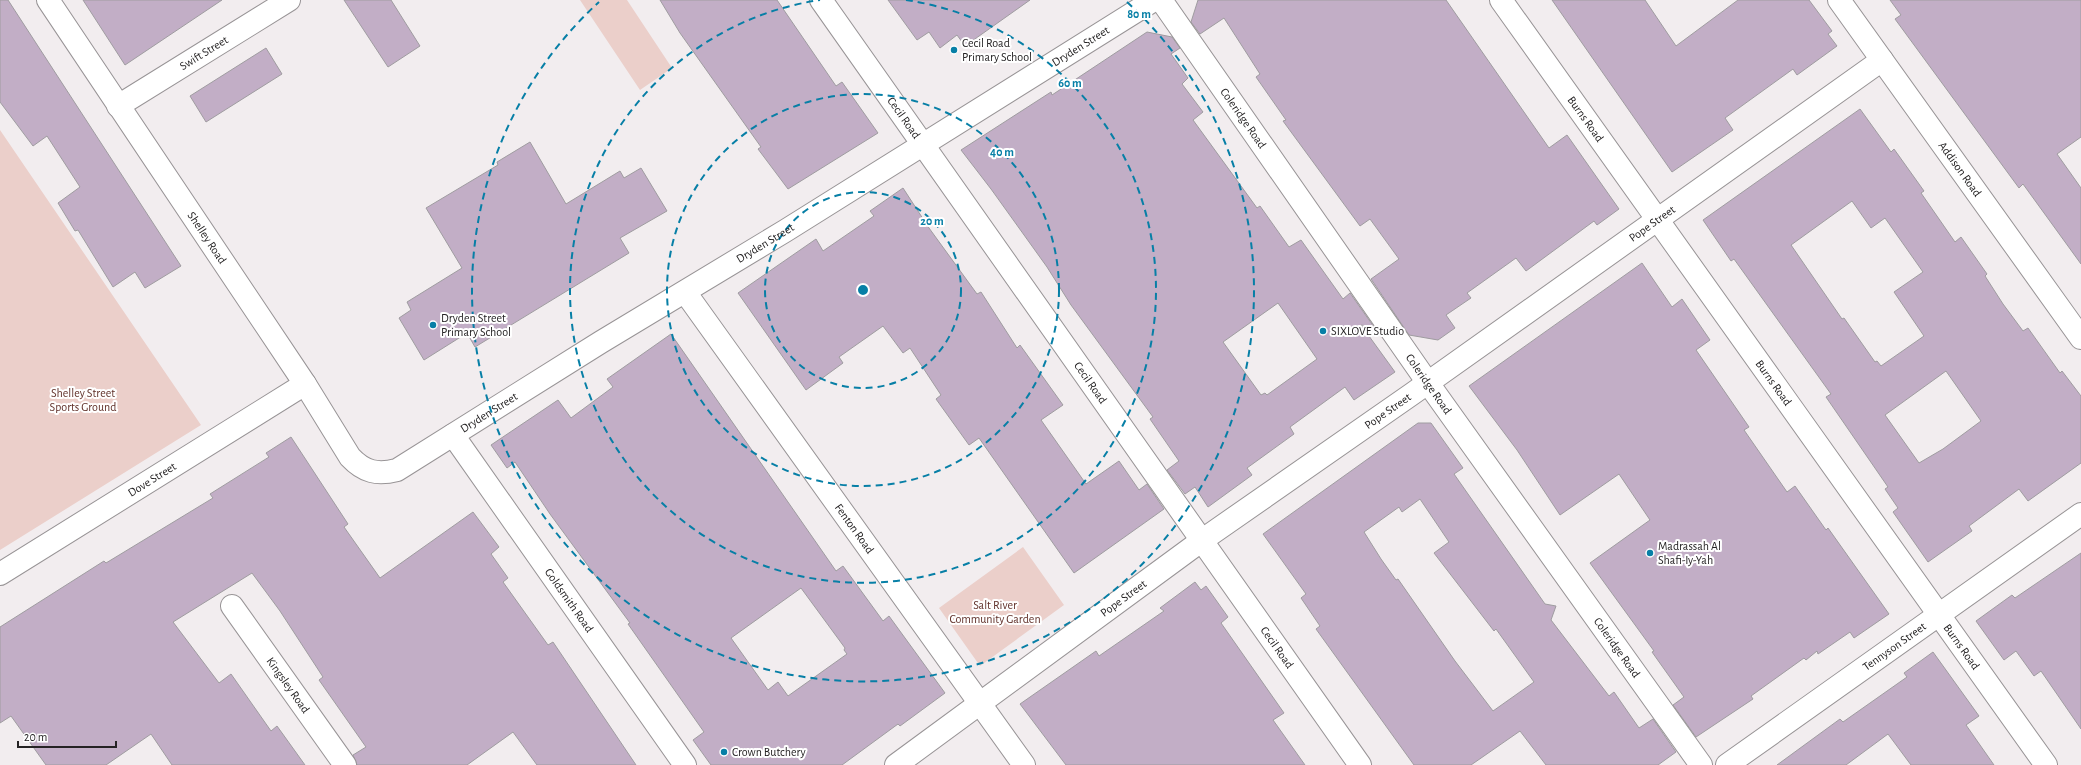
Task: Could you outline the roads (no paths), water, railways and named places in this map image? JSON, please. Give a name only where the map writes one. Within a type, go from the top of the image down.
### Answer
[{"type":"street","name":"Shelley Road","points":[[48,0],[304,384],[350,457],[359,466],[370,472]]},
{"type":"street","name":"Swift Street","points":[[118,106],[289,0]]},
{"type":"street","name":"Cecil Road","points":[[821,0],[1201,542],[1360,765]]},
{"type":"street","name":"Dryden Street","points":[[370,472],[384,473],[397,470],[1154,0]]},
{"type":"street","name":"Coleridge Road","points":[[1161,0],[1428,383],[1701,765]]},
{"type":"street","name":"Burns Road","points":[[1501,0],[2046,765]]},
{"type":"street","name":"Addison Road","points":[[1839,0],[2081,338]]},
{"type":"street","name":"Pope Street","points":[[896,765],[981,705],[1201,542],[1428,383],[1882,60]]},
{"type":"street","name":"Fenton Road","points":[[685,292],[1024,765]]},
{"type":"street","name":"Dove Street","points":[[0,574],[304,384]]},
{"type":"street","name":"Goldsmith Road","points":[[453,435],[685,765]]},
{"type":"street","name":"Tennyson Street","points":[[1727,765],[2081,514]]},
{"type":"street","name":"Kingsley Road","points":[[232,606],[345,765]]},
{"type":"place","name":"Cecil Road Primary School","points":[[954,50]]},
{"type":"place","name":"Dryden Street Primary School","points":[[433,325]]},
{"type":"place","name":"SIXLOVE Studio","points":[[1323,331]]},
{"type":"place","name":"Madrassah Al Shafi-Iy-Yah","points":[[1650,553]]},
{"type":"place","name":"Crown Butchery","points":[[724,752]]},
{"type":"park label","name":"Shelley Street Sports Ground","points":[[83,400]]},
{"type":"park label","name":"Salt River Community Garden","points":[[995,612]]}]
